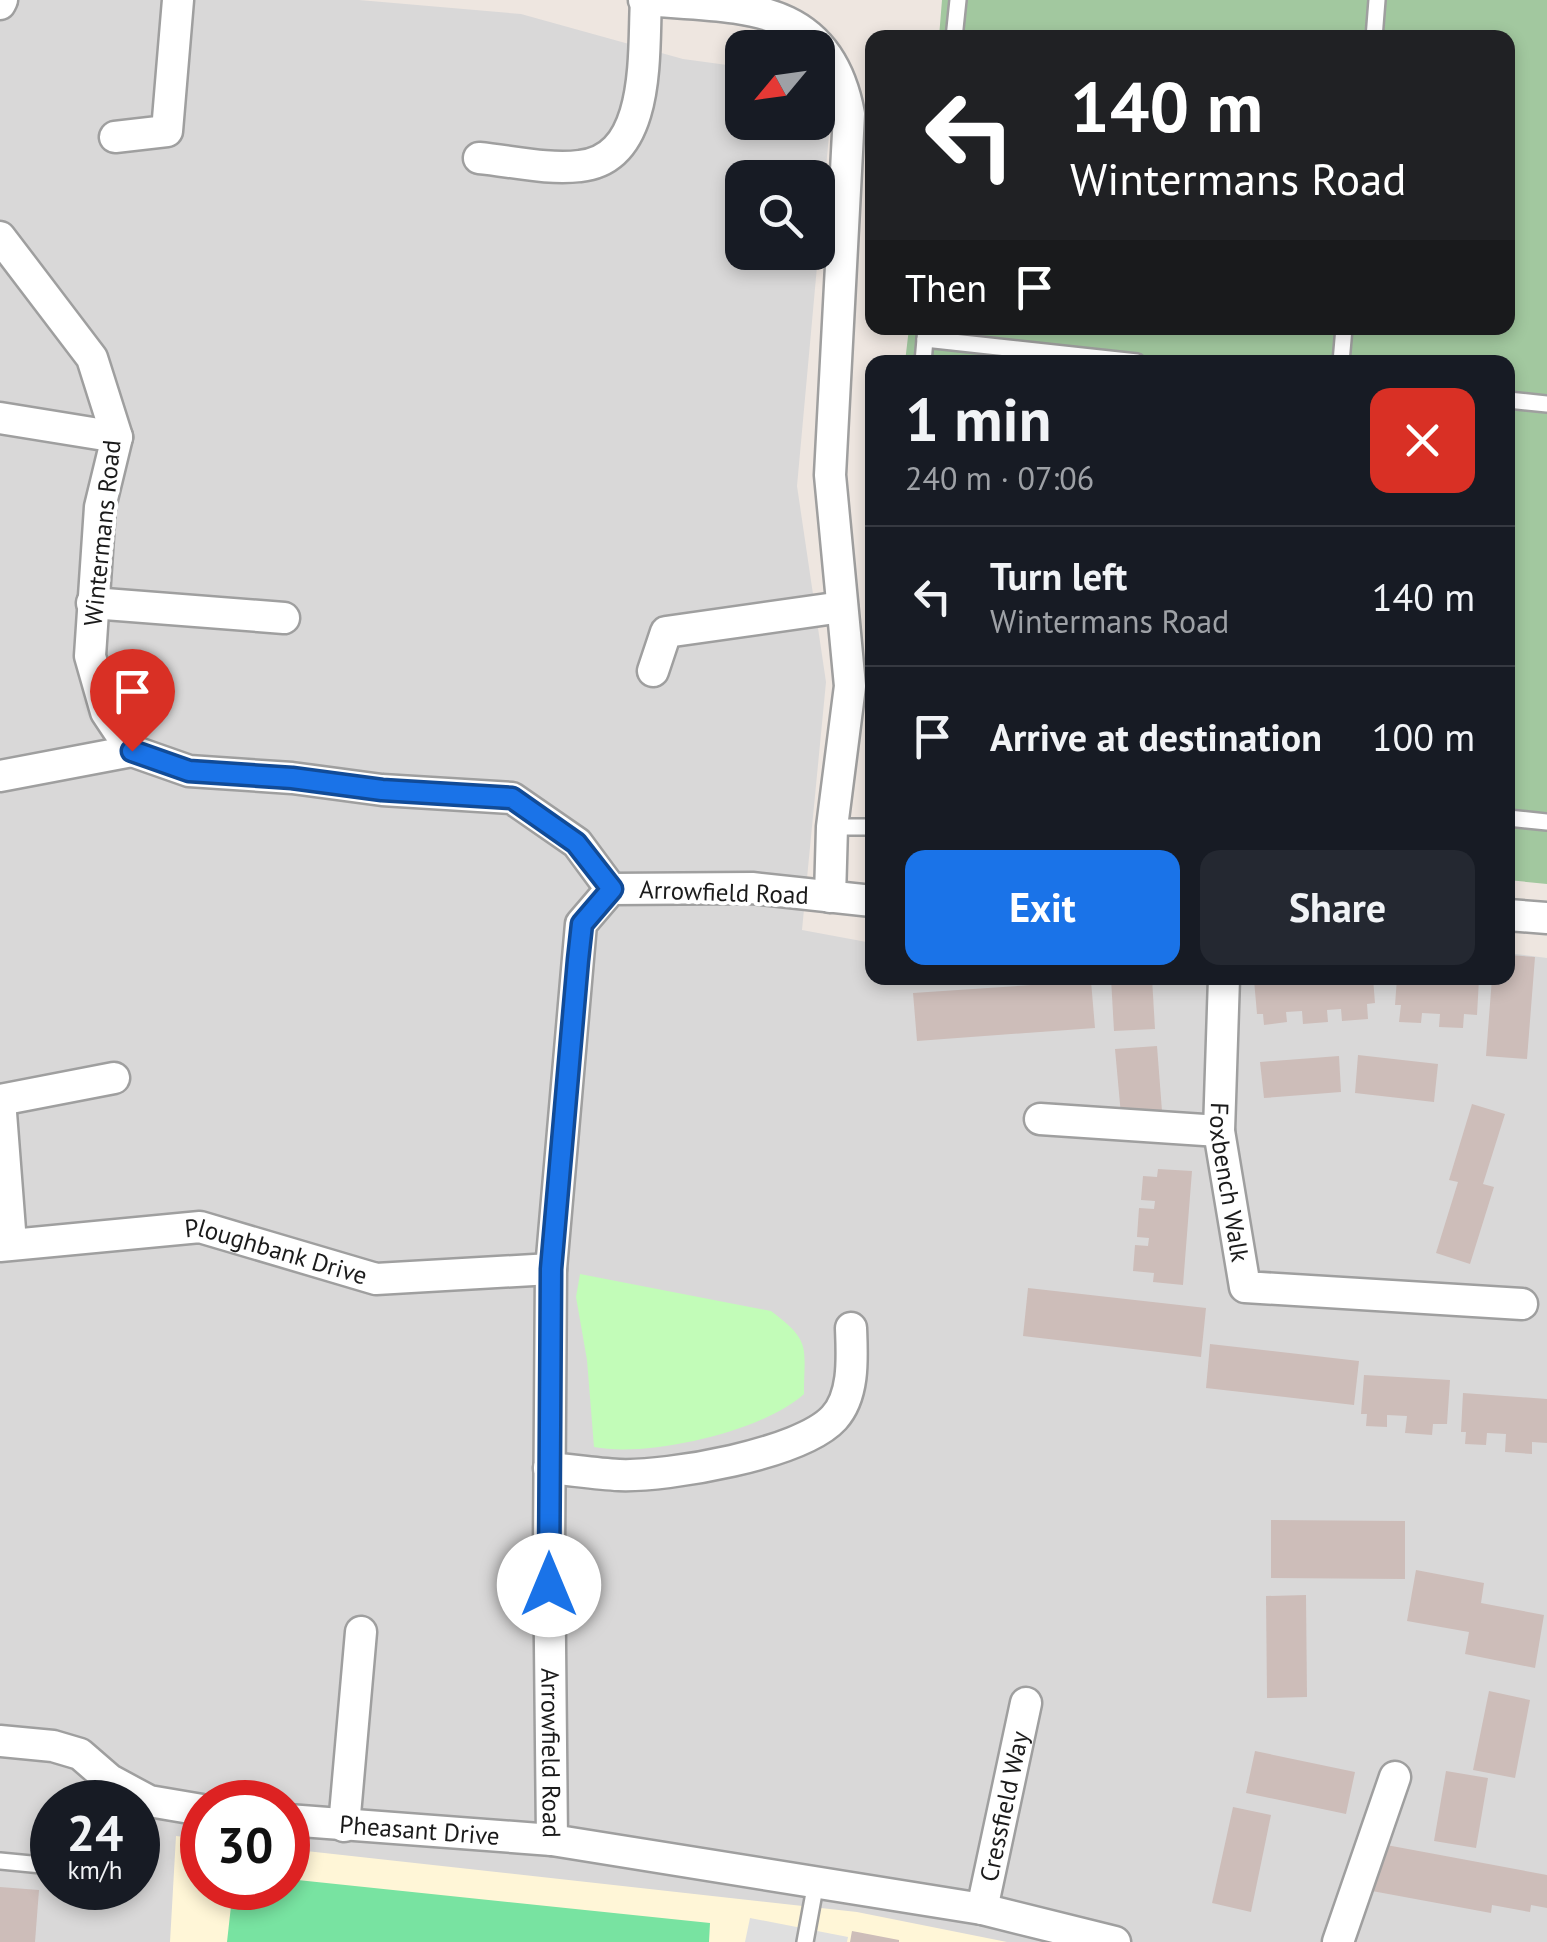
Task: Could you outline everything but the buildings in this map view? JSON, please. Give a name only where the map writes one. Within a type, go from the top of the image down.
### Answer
[{"type":"street","points":[[115,138],[168,131],[178,0]]},
{"type":"street","points":[[479,158],[577,167],[595,164],[613,150],[629,131],[641,101],[645,0],[778,12],[822,45],[836,62],[850,114],[830,474],[850,686],[832,827],[830,897]]},
{"type":"street","name":"Wintermans Road","points":[[0,237],[92,358],[116,436],[100,507],[90,656],[106,712],[132,751]]},
{"type":"street","points":[[0,418],[116,436]]},
{"type":"street","points":[[92,603],[284,618]]},
{"type":"street","points":[[653,671],[666,632],[842,607]]},
{"type":"street","points":[[0,776],[132,751],[189,771],[512,798],[576,843],[612,889]]},
{"type":"street","name":"Arrowfield Road","points":[[865,901],[752,888],[612,889],[582,924],[551,1269],[552,1840],[982,1908],[1116,1942]]},
{"type":"street","points":[[1515,916],[1547,918]]},
{"type":"street","name":"Foxbench Walk","points":[[1224,985],[1220,1132],[1245,1287],[1522,1304]]},
{"type":"street","points":[[6,1244],[0,1100],[114,1078]]},
{"type":"street","points":[[1040,1119],[1220,1132]]},
{"type":"street","name":"Ploughbank Drive","points":[[6,1244],[200,1227],[376,1279],[551,1269]]},
{"type":"street","points":[[549,1468],[619,1475],[656,1474],[718,1463],[799,1440],[834,1418],[844,1401],[852,1363],[851,1328]]},
{"type":"street","points":[[344,1826],[361,1632]]},
{"type":"street","name":"Cressfield Way","points":[[982,1908],[1026,1703]]},
{"type":"street","points":[[0,1741],[52,1746],[80,1754],[110,1780]]},
{"type":"street","points":[[1338,1942],[1394,1777]]},
{"type":"street","name":"Pheasant Drive","points":[[310,1822],[552,1840]]},
{"type":"lane","points":[[955,30],[958,0]]},
{"type":"lane","points":[[1375,30],[1378,0]]},
{"type":"lane","points":[[941,335],[1086,355]]},
{"type":"lane","points":[[1515,401],[1547,404]]},
{"type":"lane","points":[[1515,819],[1547,822]]},
{"type":"lane","points":[[832,827],[865,827]]},
{"type":"lane","points":[[0,1861],[30,1864]]},
{"type":"lane","points":[[805,1942],[816,1882]]},
{"type":"shaded area","points":[[0,0],[359,0],[521,14],[683,59],[725,65],[725,140],[829,140],[827,160],[725,160],[725,270],[817,270],[797,486],[826,682],[802,930],[865,942],[865,985],[1515,985],[1515,954],[1547,958],[1547,1942],[0,1942]]},
{"type":"shaded area","points":[[176,1836],[180,1836],[180,1910],[310,1910],[310,1851],[857,1912],[1007,1942],[170,1942]]},
{"type":"shaded area","points":[[750,1918],[848,1937],[847,1942],[745,1942]]},
{"type":"green space","points":[[942,0],[1547,0],[1547,884],[1515,881],[1515,355],[906,355],[908,335],[1515,335],[1515,30],[940,30]]},
{"type":"green space","points":[[580,1274],[771,1311],[793,1330],[803,1346],[804,1394],[762,1419],[704,1438],[644,1449],[594,1447],[587,1360],[576,1297]]},
{"type":"green space","points":[[310,1881],[710,1923],[709,1942],[227,1942],[231,1910],[310,1910]]},
{"type":"route","points":[[132,751],[189,771],[512,798],[576,843],[612,889],[582,924],[578,960],[551,1269],[549,1585]]}]
